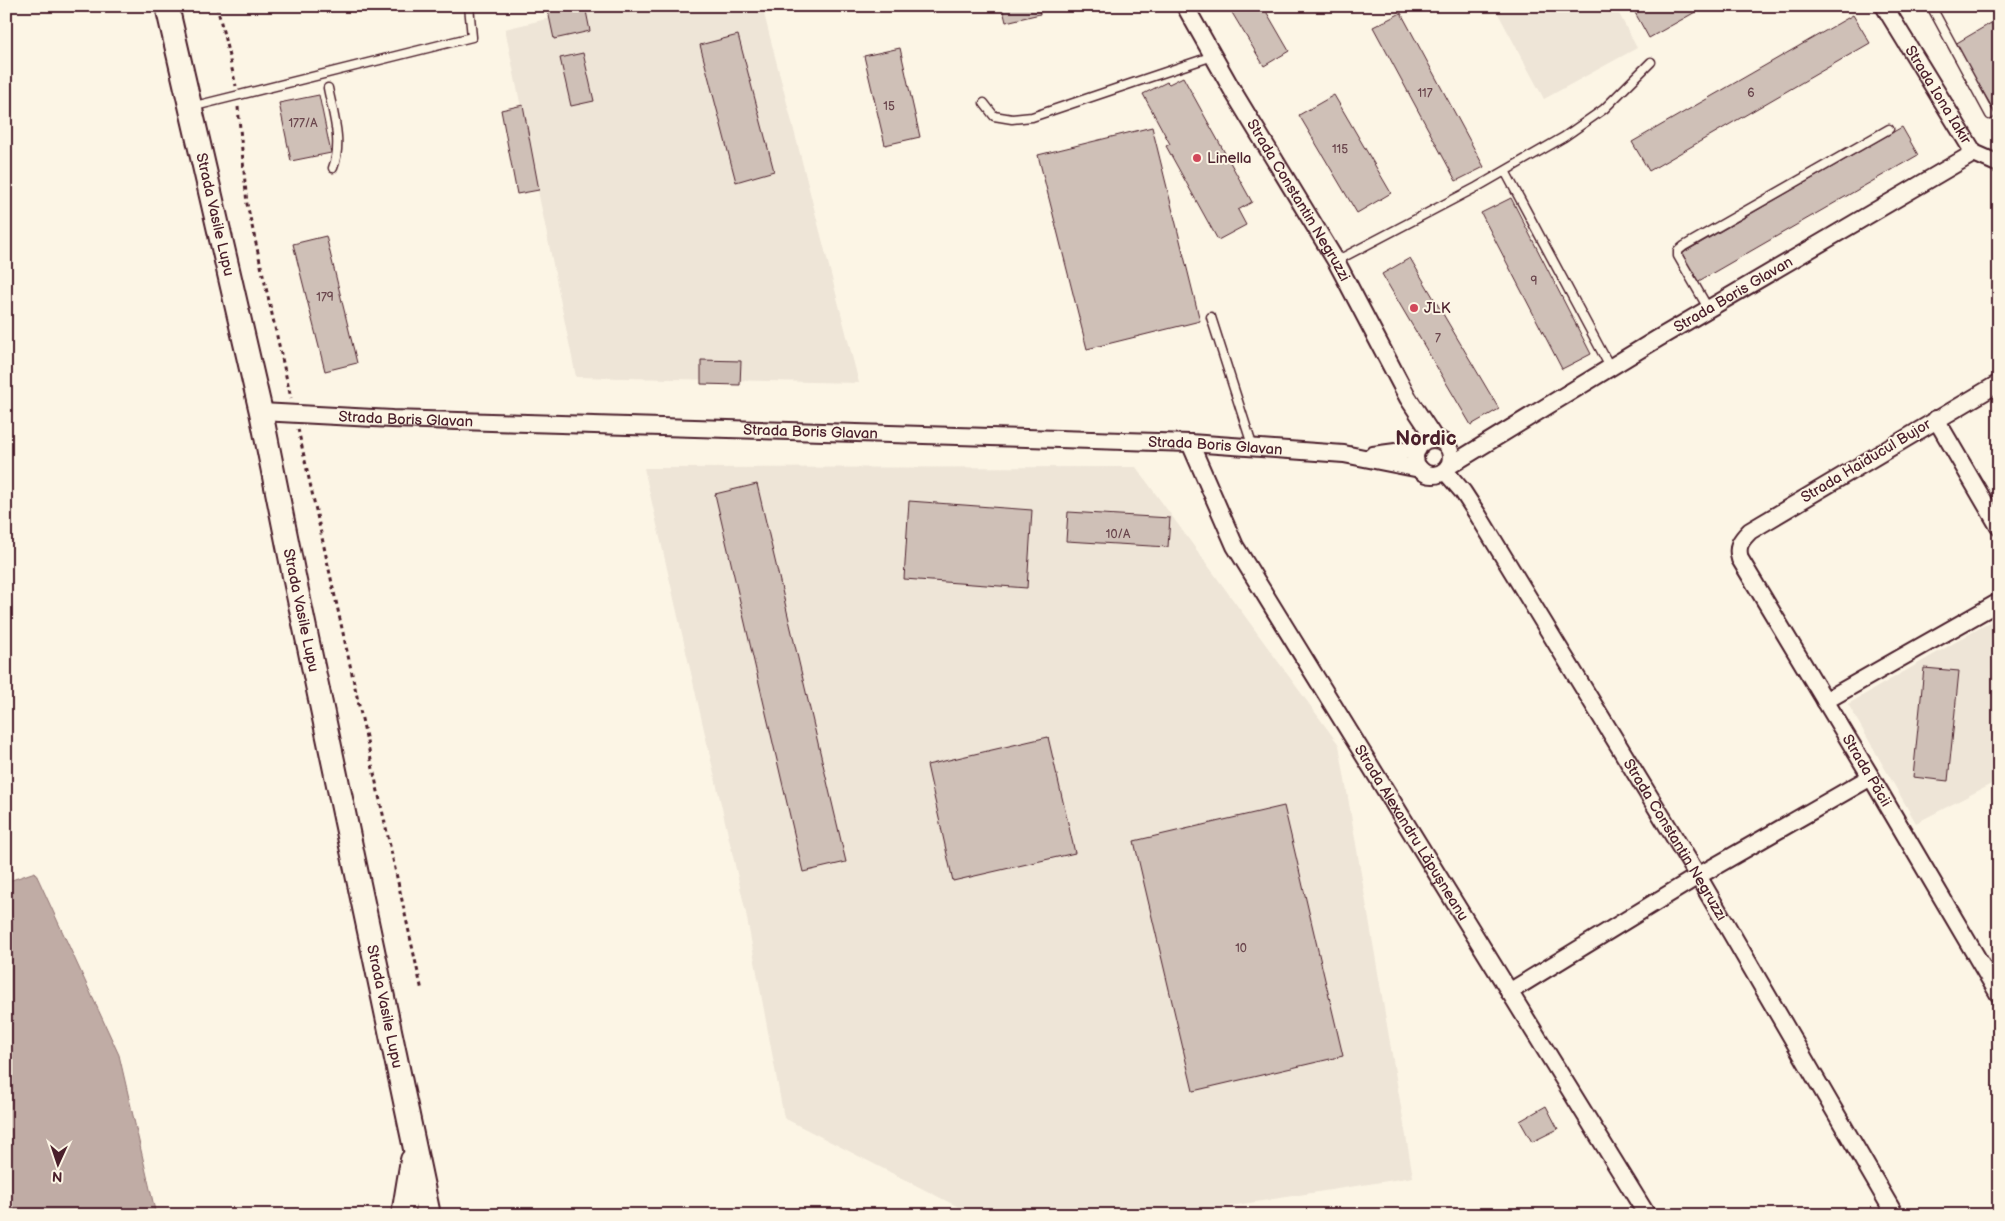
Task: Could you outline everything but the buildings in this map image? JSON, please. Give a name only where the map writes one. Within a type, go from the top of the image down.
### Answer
[{"type":"main road","name":"Strada Vasile Lupu","points":[[167,6],[261,412],[429,1215]]},
{"type":"main road","points":[[403,1215],[414,1149]]},
{"type":"street","name":"Strada Constantin Negruzzi","points":[[1185,6],[1336,261],[1431,444]]},
{"type":"street","name":"Strada Iona Iakir","points":[[1888,10],[1974,153],[1999,164]]},
{"type":"street","name":"Strada Boris Glavan","points":[[1447,469],[1494,437],[1708,308],[1974,153]]},
{"type":"street","name":"Strada Haiducul Bujor","points":[[1738,545],[1750,531],[1999,383]]},
{"type":"street","name":"Strada Boris Glavan","points":[[261,412],[402,420],[1190,443],[1361,457],[1420,469]]},
{"type":"street","points":[[1936,419],[1999,527]]},
{"type":"street","name":"Strada Boris Glavan","points":[[1361,457],[1431,444],[1494,437]]},
{"type":"street","name":"Strada Alexandru Lăpușneanu","points":[[1190,443],[1235,546],[1647,1215]]},
{"type":"street","points":[[1431,444],[1451,452],[1447,469],[1432,475],[1420,469],[1416,462],[1431,444]]},
{"type":"street","name":"Strada Constantin Negruzzi","points":[[1447,469],[1478,515],[1698,876],[1896,1215]]},
{"type":"street","name":"Strada Păcii","points":[[1738,545],[1740,559],[1999,995]]},
{"type":"street","points":[[1825,701],[1999,602]]},
{"type":"street","points":[[1509,992],[1698,876],[1871,777]]},
{"type":"lane","points":[[189,107],[472,37],[469,6]]},
{"type":"lane","points":[[1931,6],[1990,115]]},
{"type":"lane","points":[[984,103],[994,116],[1012,120],[1032,117],[1213,56]]},
{"type":"lane","points":[[1336,261],[1477,187],[1564,137],[1604,109],[1651,62]]},
{"type":"lane","points":[[328,88],[338,143],[338,157],[333,168]]},
{"type":"lane","points":[[1708,308],[1678,256],[1678,251],[1889,129]]},
{"type":"lane","points":[[1505,171],[1610,367]]},
{"type":"lane","points":[[1211,317],[1253,448]]},
{"type":"path","points":[[217,6],[237,95],[247,204],[422,991]]},
{"type":"shaded area","points":[[600,6],[762,6],[859,383],[576,377],[505,29]]},
{"type":"shaded area","points":[[1494,6],[1615,6],[1637,48],[1544,99]]},
{"type":"shaded area","points":[[1136,467],[1339,745],[1413,1177],[1173,1215],[974,1215],[784,1118],[746,913],[644,468]]},
{"type":"shaded area","points":[[1999,617],[1999,780],[1916,823],[1848,704]]},
{"type":"shaded area","points":[[35,872],[119,1055],[156,1215],[6,1215],[6,882]]},
{"type":"place","name":"Linella","points":[[1197,158]]},
{"type":"place","name":"JLK","points":[[1414,308]]},
{"type":"district","name":"Nordic","points":[[1426,439]]}]
